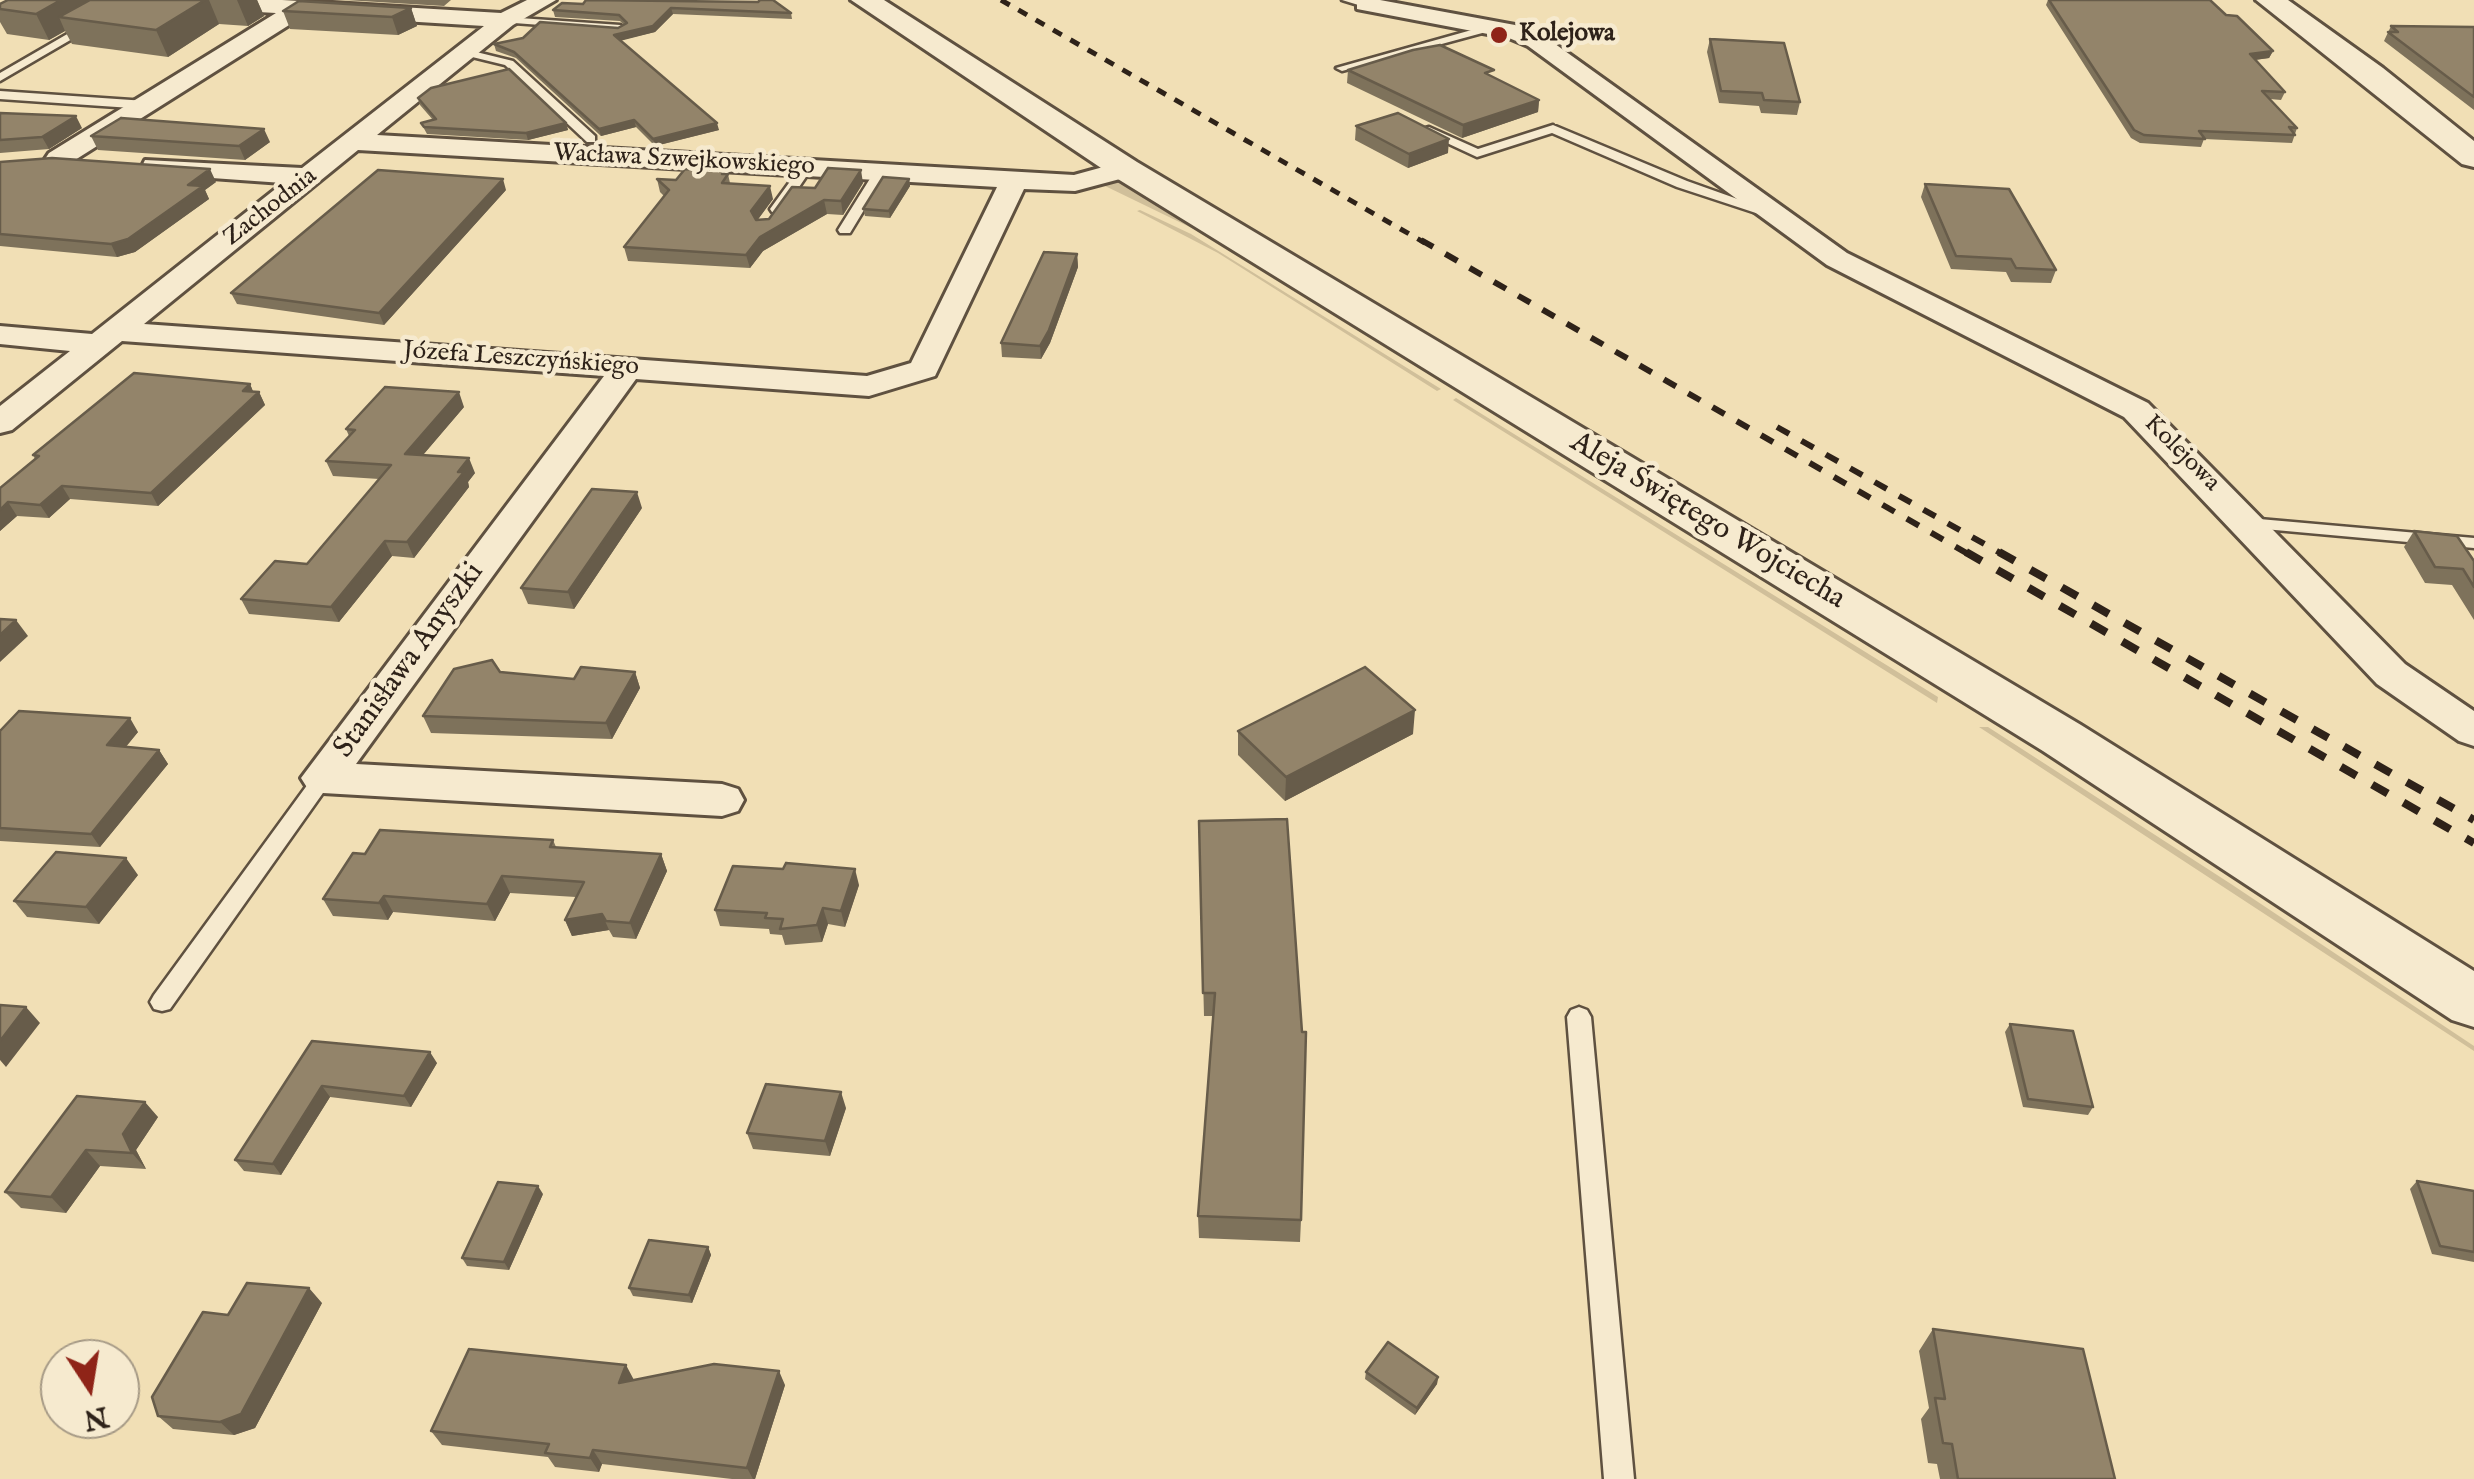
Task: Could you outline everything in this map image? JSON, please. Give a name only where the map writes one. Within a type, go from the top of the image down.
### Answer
[{"type":"street","points":[[168,0],[505,20]]},
{"type":"street","name":"Zachodnia","points":[[0,423],[505,20],[545,0]]},
{"type":"street","name":"Aleja Świętego Wojciecha","points":[[865,0],[1125,169],[2062,738],[2474,1002]]},
{"type":"street","name":"Aleja Świętego Wojciecha","points":[[891,0],[938,45]]},
{"type":"street","points":[[2270,0],[2372,74],[2474,158]]},
{"type":"street","name":"Kolejowa","points":[[1356,2],[1515,32],[1546,48],[1837,259],[2136,410],[2391,674],[2474,732]]},
{"type":"street","points":[[58,160],[300,8]]},
{"type":"street","name":"Wacława Szwejkowskiego","points":[[355,142],[1014,180],[1074,182],[1125,169]]},
{"type":"street","points":[[28,166],[58,160],[98,162]]},
{"type":"street","points":[[137,165],[309,177]]},
{"type":"street","name":"Józefa Leszczyńskiego","points":[[0,336],[107,338],[869,386],[924,368],[1014,180]]},
{"type":"street","name":"Stanisława Anyszki","points":[[323,778],[627,368]]},
{"type":"street","name":"Stanisława Anyszki","points":[[323,778],[722,800]]},
{"type":"lane","points":[[0,78],[134,0]]},
{"type":"lane","points":[[601,0],[660,2]]},
{"type":"lane","points":[[505,20],[620,28]]},
{"type":"lane","points":[[1342,68],[1493,27]]},
{"type":"lane","points":[[464,52],[510,63],[591,140]]},
{"type":"lane","points":[[0,95],[146,105]]},
{"type":"lane","points":[[1410,123],[1477,153],[1553,129],[1682,184],[1774,214]]},
{"type":"lane","points":[[764,227],[806,168]]},
{"type":"lane","points":[[845,230],[881,172]]},
{"type":"lane","points":[[2248,523],[2474,543]]},
{"type":"lane","points":[[162,1002],[323,778]]},
{"type":"lane","points":[[1580,1017],[1619,1479]]},
{"type":"shaded area","points":[[1101,184],[1132,185],[1451,382],[1449,386],[1200,232]]},
{"type":"shaded area","points":[[1137,211],[1191,234],[1441,389],[1437,391],[1218,253]]},
{"type":"shaded area","points":[[1456,398],[1938,697],[1937,703],[1453,400]]},
{"type":"shaded area","points":[[1979,727],[1988,727],[2231,884],[2474,1046],[2474,1051]]},
{"type":"building","points":[[8,0],[61,0],[36,14],[0,9],[0,4]]},
{"type":"building","points":[[90,0],[205,0],[156,30],[59,17]]},
{"type":"building","points":[[586,0],[773,0],[791,13],[671,8],[653,26],[614,35],[717,123],[653,139],[634,120],[599,129],[514,52],[494,44],[523,38],[540,22],[618,28],[627,23],[619,15],[553,10],[562,3],[583,4]]},
{"type":"building","points":[[2049,0],[2210,0],[2226,15],[2237,16],[2273,51],[2250,54],[2285,92],[2262,91],[2297,128],[2289,127],[2295,135],[2199,131],[2205,139],[2144,135],[2134,130]]},
{"type":"building","points":[[299,1],[411,8],[392,17],[283,11]]},
{"type":"building","points":[[2391,26],[2474,27],[2474,97],[2388,32],[2398,32]]},
{"type":"building","points":[[1710,39],[1784,43],[1800,102],[1764,100],[1762,93],[1721,91]]},
{"type":"building","points":[[1440,45],[1494,70],[1485,73],[1539,100],[1463,125],[1348,70]]},
{"type":"building","points":[[509,69],[566,123],[526,133],[424,127],[421,123],[436,119],[418,98],[431,88]]},
{"type":"building","points":[[0,113],[76,116],[42,137],[0,140]]},
{"type":"building","points":[[1398,113],[1449,139],[1409,154],[1356,126]]},
{"type":"building","points":[[121,118],[264,129],[239,146],[91,136]]},
{"type":"building","points":[[52,158],[210,169],[188,185],[203,186],[128,239],[111,244],[0,234],[0,162]]},
{"type":"building","points":[[828,168],[861,170],[841,201],[824,200],[760,237],[746,255],[624,247],[669,190],[657,179],[676,180],[685,169],[724,171],[722,174],[728,174],[722,183],[770,186],[751,211],[756,220],[769,219],[792,187],[815,188]]},
{"type":"building","points":[[378,170],[503,179],[379,313],[231,293]]},
{"type":"building","points":[[883,177],[909,179],[889,211],[863,209]]},
{"type":"building","points":[[1925,184],[2009,189],[2056,270],[2016,268],[2011,259],[1956,256]]},
{"type":"building","points":[[1044,252],[1077,254],[1049,330],[1040,346],[1001,343]]},
{"type":"building","points":[[134,373],[250,384],[243,391],[259,392],[151,493],[62,486],[40,505],[8,502],[0,510],[0,488],[39,456],[33,455]]},
{"type":"building","points":[[385,387],[459,392],[405,454],[469,458],[458,472],[464,472],[407,542],[385,541],[331,607],[241,599],[275,561],[307,564],[391,465],[326,461],[355,430],[346,429]]},
{"type":"building","points":[[592,489],[637,492],[568,592],[521,588]]},
{"type":"building","points":[[2414,531],[2457,536],[2474,561],[2474,587],[2463,569],[2435,567]]},
{"type":"building","points":[[0,619],[16,620],[0,635]]},
{"type":"building","points":[[492,660],[500,672],[574,679],[581,667],[635,672],[606,723],[423,716],[454,669]]},
{"type":"building","points":[[1365,667],[1415,710],[1286,777],[1238,731]]},
{"type":"building","points":[[19,711],[130,718],[107,745],[159,750],[91,834],[0,828],[0,731]]},
{"type":"building","points":[[1287,819],[1302,1032],[1306,1032],[1301,1220],[1198,1216],[1215,993],[1203,993],[1199,821]]},
{"type":"building","points":[[380,830],[553,840],[550,847],[661,854],[630,923],[606,921],[602,914],[565,920],[584,882],[502,876],[487,904],[384,896],[379,903],[323,899],[353,853],[365,854]]},
{"type":"building","points":[[56,852],[126,858],[86,907],[14,901]]},
{"type":"building","points":[[786,863],[855,869],[841,911],[823,908],[817,925],[780,929],[783,919],[765,918],[767,913],[715,910],[733,866],[783,869]]},
{"type":"building","points":[[0,1005],[26,1007],[0,1041]]},
{"type":"building","points":[[2010,1024],[2073,1031],[2093,1107],[2028,1099]]},
{"type":"building","points":[[312,1041],[430,1052],[404,1096],[322,1086],[273,1164],[235,1160]]},
{"type":"building","points":[[766,1084],[841,1092],[825,1141],[747,1133]]},
{"type":"building","points":[[77,1096],[145,1102],[123,1134],[132,1153],[86,1150],[51,1197],[5,1192]]},
{"type":"building","points":[[2417,1181],[2474,1191],[2474,1252],[2440,1246]]},
{"type":"building","points":[[498,1182],[538,1186],[504,1262],[462,1258]]},
{"type":"building","points":[[649,1240],[708,1247],[689,1295],[629,1288]]},
{"type":"building","points":[[247,1283],[309,1288],[241,1414],[220,1422],[158,1416],[152,1397],[203,1312],[228,1315]]},
{"type":"building","points":[[1933,1329],[2083,1349],[2115,1479],[1958,1479],[1952,1444],[1943,1443],[1935,1398],[1945,1399]]},
{"type":"building","points":[[1388,1342],[1438,1377],[1417,1408],[1366,1372]]},
{"type":"building","points":[[469,1349],[626,1365],[619,1383],[714,1364],[779,1371],[747,1468],[593,1450],[590,1458],[545,1453],[549,1444],[431,1431]]},
{"type":"railway","points":[[1001,0],[1425,243]]},
{"type":"railway","points":[[1421,240],[1970,555]]},
{"type":"railway","points":[[1777,427],[2004,555]]},
{"type":"railway","points":[[1966,552],[2474,843]]},
{"type":"railway","points":[[1999,552],[2474,820]]},
{"type":"place","name":"Kolejowa","points":[[1499,35]]}]
